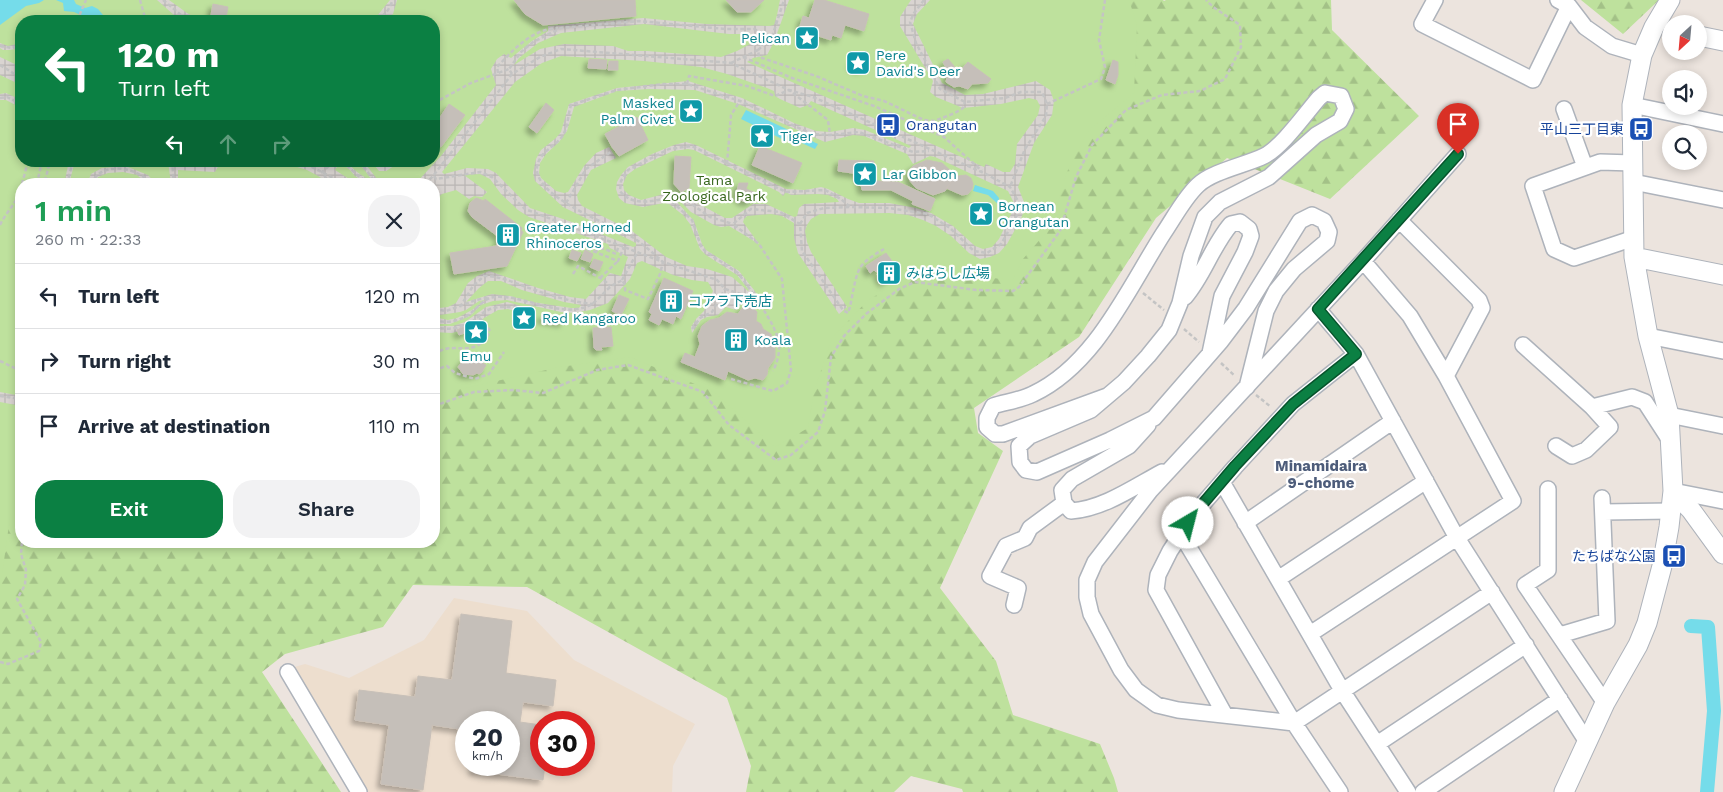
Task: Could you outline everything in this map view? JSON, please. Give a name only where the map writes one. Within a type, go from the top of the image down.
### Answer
[{"type":"street","points":[[1435,0],[1422,24],[1534,80],[1563,3],[1586,27],[1612,46],[1642,55]]},
{"type":"street","points":[[1666,15],[1670,0]]},
{"type":"street","points":[[1564,792],[1605,703],[1638,645],[1648,623],[1662,566],[1671,511],[1673,491],[1668,415],[1648,336],[1634,257],[1632,106],[1642,55],[1662,29]]},
{"type":"street","points":[[1708,38],[1723,41]]},
{"type":"street","points":[[1107,396],[1003,434],[994,434],[987,427],[987,418],[993,406],[1032,395],[1060,377],[1075,364],[1117,310],[1184,202],[1199,184],[1218,174],[1266,155],[1285,138],[1325,92],[1341,96],[1346,109],[1340,121],[1316,134],[1269,177],[1220,202],[1205,216],[1169,330],[1148,356],[1107,396],[1091,410],[1030,436],[1019,446],[1020,462],[1026,470],[1037,472],[1063,462],[1154,418]]},
{"type":"street","points":[[1632,106],[1723,124]]},
{"type":"street","points":[[1564,109],[1585,167]]},
{"type":"street","points":[[1458,154],[1318,309],[1242,382],[1174,465],[1150,491],[1094,562],[1087,580],[1087,597],[1091,614],[1121,670],[1136,690],[1157,704],[1178,710],[1294,723],[1492,592]]},
{"type":"street","points":[[1634,238],[1574,258],[1554,249],[1533,186],[1600,162],[1723,200]]},
{"type":"street","points":[[1174,465],[1115,497],[1083,510],[1072,511],[1064,503],[1062,490],[1072,480],[1129,446],[1154,418],[1246,308],[1300,221],[1312,216],[1324,222],[1329,232],[1327,241],[1294,269],[1276,291],[1266,311],[1242,382]]},
{"type":"street","points":[[1399,220],[1479,300],[1482,308],[1446,376]]},
{"type":"street","points":[[1175,309],[1192,288],[1219,238],[1231,224],[1240,222],[1249,229],[1251,236],[1222,296],[1210,353]]},
{"type":"street","points":[[1634,257],[1723,275]]},
{"type":"street","points":[[1310,634],[1513,501],[1446,376],[1410,316],[1363,261]]},
{"type":"street","points":[[1318,309],[1356,354],[1457,538],[1587,742]]},
{"type":"street","points":[[1648,336],[1723,351]]},
{"type":"street","points":[[1524,345],[1592,407],[1610,427],[1586,450],[1572,456],[1556,446]]},
{"type":"street","points":[[1225,715],[1156,590],[1158,575],[1170,551],[1195,513],[1222,482],[1293,404],[1356,354]]},
{"type":"street","points":[[1592,407],[1632,397],[1645,402],[1669,439]]},
{"type":"street","points":[[1668,415],[1723,426]]},
{"type":"street","points":[[1245,523],[1393,421]]},
{"type":"street","points":[[1278,579],[1426,481]]},
{"type":"street","points":[[1222,482],[1343,692],[1408,792]]},
{"type":"street","points":[[1548,489],[1548,570],[1525,585],[1605,703]]},
{"type":"street","points":[[1673,491],[1723,501]]},
{"type":"street","points":[[1673,491],[1691,510],[1723,554]]},
{"type":"street","points":[[1014,605],[1018,588],[990,576],[1006,546],[1025,538],[1030,528],[1064,503]]},
{"type":"street","points":[[1560,635],[1607,621],[1602,505],[1671,511]]},
{"type":"street","points":[[1181,534],[1294,723],[1340,792]]},
{"type":"street","points":[[1377,744],[1526,645]]},
{"type":"street","points":[[288,672],[359,792]]},
{"type":"street","points":[[1423,792],[1560,699]]},
{"type":"path","points":[[80,15],[86,0]]},
{"type":"path","points":[[140,0],[144,15]]},
{"type":"path","points":[[162,0],[181,15]]},
{"type":"path","points":[[383,15],[393,0]]},
{"type":"path","points":[[730,63],[758,50],[772,37],[784,0]]},
{"type":"path","points":[[924,0],[910,22],[916,43],[940,89],[965,102],[1005,98],[1021,92],[1042,92],[1047,104],[1046,116],[1025,149],[1010,187]]},
{"type":"path","points":[[1047,104],[1102,79],[1105,67],[1099,40],[1105,0]]},
{"type":"path","points":[[440,404],[474,392],[514,390],[543,393],[598,370],[628,365],[703,392],[729,426],[776,460],[791,455],[818,432],[825,411],[831,357],[844,336],[866,314],[899,289],[916,282],[976,290],[1012,290],[1019,287],[1060,230],[1076,177],[1092,145],[1119,117],[1126,110],[1162,95],[1200,92],[1225,79],[1241,47],[1240,25],[1216,10],[1206,0]]},
{"type":"path","points":[[498,73],[497,67],[525,40],[548,28],[639,20],[725,29],[754,29],[772,37]]},
{"type":"path","points":[[440,99],[471,83],[509,69],[521,52],[534,42],[561,28]]},
{"type":"path","points":[[0,46],[15,47]]},
{"type":"path","points":[[433,176],[512,74],[540,57],[561,50],[730,63],[759,78],[813,97],[986,174],[1010,187],[1020,203],[1016,218],[1001,244],[987,253],[974,251],[950,228],[928,214],[889,208],[824,208],[807,213],[800,224],[802,251],[843,310],[848,313],[852,302],[852,292],[862,264],[884,249]]},
{"type":"path","points":[[758,50],[760,57],[816,76],[863,96],[884,101],[924,120],[934,121],[955,113],[964,108],[965,102]]},
{"type":"path","points":[[743,57],[792,78],[874,106],[944,136],[986,174]]},
{"type":"path","points":[[0,66],[15,75]]},
{"type":"path","points":[[509,69],[512,74]]},
{"type":"path","points":[[687,84],[689,76],[747,86],[775,96],[789,90]]},
{"type":"path","points":[[663,262],[635,238],[566,203],[541,183],[536,174],[538,163],[546,151],[563,136],[571,105],[617,90],[663,84],[687,84],[740,101],[812,134],[830,135],[859,132],[913,152],[931,150]]},
{"type":"path","points":[[789,90],[828,120],[830,135]]},
{"type":"path","points":[[0,98],[7,97],[15,101]]},
{"type":"path","points":[[727,164],[731,115],[740,101]]},
{"type":"path","points":[[731,379],[773,391],[787,382],[791,370],[782,279],[759,244],[733,224],[710,217],[680,196],[668,197],[653,202],[634,201],[626,198],[620,191],[621,181],[628,170],[669,149],[692,146],[786,192],[825,190],[841,199],[850,207]]},
{"type":"path","points":[[566,203],[586,169],[612,152]]},
{"type":"path","points":[[312,167],[334,178]]},
{"type":"path","points":[[322,172],[329,167]]},
{"type":"path","points":[[350,167],[362,178]]},
{"type":"path","points":[[364,167],[372,178]]},
{"type":"path","points":[[94,178],[102,172],[120,170],[129,170],[144,178]]},
{"type":"path","points":[[322,172],[326,178]]},
{"type":"path","points":[[440,179],[480,172],[492,177],[525,209],[638,253],[717,280],[725,289],[757,300]]},
{"type":"path","points":[[668,197],[692,220],[702,246],[706,251],[738,273],[778,334],[779,359],[773,371]]},
{"type":"path","points":[[0,225],[15,201]]},
{"type":"path","points":[[733,224],[751,209],[780,212],[800,224]]},
{"type":"path","points":[[575,244],[618,261]]},
{"type":"path","points":[[596,252],[598,248],[616,254],[618,245]]},
{"type":"path","points":[[600,278],[618,261],[624,247]]},
{"type":"path","points":[[440,310],[446,311],[476,300],[493,297],[572,310],[585,308],[592,304],[610,286],[622,280],[638,253]]},
{"type":"path","points":[[622,280],[625,290],[648,300],[660,274],[663,262]]},
{"type":"path","points":[[574,274],[578,266],[610,286]]},
{"type":"path","points":[[460,307],[473,286],[484,276],[496,276],[533,290],[592,304]]},
{"type":"path","points":[[692,329],[700,318],[712,312],[725,289]]},
{"type":"path","points":[[1141,292],[1175,309]]},
{"type":"path","points":[[440,322],[460,319],[493,297]]},
{"type":"path","points":[[440,329],[468,324],[489,309],[507,306],[532,311]]},
{"type":"path","points":[[440,350],[480,345],[490,330],[478,317]]},
{"type":"path","points":[[1181,326],[1282,416]]},
{"type":"path","points":[[440,368],[447,366],[455,373],[475,379],[489,374],[504,352]]},
{"type":"path","points":[[0,361],[15,368]]},
{"type":"path","points":[[0,396],[15,398]]},
{"type":"path","points":[[0,662],[8,664],[38,651],[41,642],[18,599],[25,584],[26,570],[21,554],[21,548]]},
{"type":"shaded area","points":[[157,0],[169,0],[191,15],[174,15]]},
{"type":"shaded area","points":[[390,0],[397,0],[393,14],[378,15]]},
{"type":"shaded area","points":[[780,0],[789,0],[774,42],[767,55],[753,58],[747,62],[984,167],[986,164],[1003,172],[1010,172],[1015,164],[1017,144],[1038,115],[1040,106],[1037,100],[1029,98],[1001,104],[963,108],[936,97],[930,92],[933,81],[900,26],[900,17],[911,0],[930,0],[917,14],[913,24],[942,83],[965,95],[983,94],[1036,81],[1050,90],[1054,101],[1052,115],[1034,143],[1018,187],[1024,202],[1024,210],[1007,244],[999,253],[980,259],[969,253],[951,236],[936,226],[908,215],[889,213],[820,214],[811,219],[807,225],[805,231],[807,242],[811,252],[847,307],[839,314],[798,253],[794,238],[794,223],[782,216],[771,214],[747,216],[743,222],[759,244],[729,226],[721,227],[714,225],[691,212],[681,202],[676,201],[694,221],[706,250],[739,271],[759,298],[757,300],[758,305],[745,300],[736,310],[726,307],[718,315],[701,320],[692,333],[691,327],[704,311],[713,291],[708,282],[673,275],[642,261],[637,263],[630,279],[608,303],[590,310],[574,313],[561,312],[507,300],[493,301],[481,305],[470,316],[450,324],[440,324],[440,318],[448,320],[457,318],[485,300],[479,301],[460,312],[440,315],[440,308],[456,303],[468,283],[477,276],[489,271],[538,288],[570,297],[586,299],[610,273],[621,276],[628,257],[610,248],[608,244],[529,217],[518,210],[501,194],[490,179],[480,174],[464,175],[487,192],[482,197],[474,196],[469,199],[456,190],[440,196],[440,178],[421,178],[431,167],[440,167],[440,157],[496,85],[491,69],[497,59],[504,54],[511,58],[548,31],[548,26],[643,18],[706,24],[774,25]],"holes":[[[644,24],[729,34],[753,34],[760,39],[721,57],[628,51],[613,46],[564,44],[540,49],[514,65],[519,58],[538,43],[561,33]],[[561,56],[644,61],[701,67],[767,88],[774,91],[775,96],[800,108],[808,105],[811,101],[911,146],[909,148],[865,130],[853,128],[830,132],[816,131],[794,123],[742,98],[688,81],[617,88],[569,104],[561,132],[541,150],[536,159],[533,173],[535,181],[563,207],[636,243],[636,246],[633,247],[569,221],[530,208],[496,173],[488,169],[467,168],[444,174],[442,172],[515,82],[542,63]],[[649,89],[695,90],[738,104],[825,142],[853,135],[864,136],[907,154],[913,164],[930,156],[935,157],[1008,191],[1014,203],[1013,210],[999,239],[992,247],[983,249],[975,246],[953,226],[931,213],[889,203],[859,203],[821,187],[805,190],[786,189],[696,145],[686,142],[652,154],[628,167],[617,182],[616,189],[619,198],[625,203],[643,207],[664,203],[669,204],[683,215],[690,224],[700,249],[737,275],[748,291],[732,277],[707,269],[687,266],[666,257],[632,231],[582,206],[577,195],[591,170],[616,158],[609,147],[596,153],[584,166],[568,192],[556,191],[541,178],[539,173],[540,163],[567,131],[574,107],[617,91]],[[694,150],[779,192],[783,196],[786,192],[791,195],[828,195],[839,202],[804,204],[799,208],[797,216],[794,217],[766,204],[753,204],[732,218],[725,218],[686,195],[672,192],[641,200],[629,195],[624,190],[623,184],[627,175],[635,169],[673,151]],[[488,281],[501,281],[522,290],[581,305],[579,308],[571,308],[492,294],[466,302]]]},
{"type":"shaded area","points":[[0,43],[8,46],[15,44],[15,49],[3,50],[0,48]]},
{"type":"shaded area","points":[[0,57],[15,64],[15,82],[0,75]]},
{"type":"shaded area","points":[[6,93],[15,97],[15,105],[6,100],[0,100],[0,94]]},
{"type":"shaded area","points":[[68,167],[73,167],[71,178],[65,178]]},
{"type":"shaded area","points":[[128,167],[148,175],[151,178],[141,178],[137,175],[123,172],[108,173],[97,178],[89,178],[91,174],[102,168]]},
{"type":"shaded area","points":[[169,167],[218,167],[215,172],[178,170],[178,178],[170,178]]},
{"type":"shaded area","points":[[297,167],[337,167],[335,170],[348,178],[321,178]]},
{"type":"shaded area","points":[[346,167],[352,167],[366,178],[358,178]]},
{"type":"shaded area","points":[[362,167],[368,167],[376,178],[370,178]]},
{"type":"shaded area","points":[[376,167],[392,167],[386,171],[379,171]]},
{"type":"shaded area","points":[[507,302],[532,309],[531,314],[508,309],[498,310],[463,330],[452,333],[440,332],[440,326],[453,326],[465,322],[486,307]]},
{"type":"shaded area","points":[[0,392],[15,395],[15,405],[0,402]]},
{"type":"shaded area","points":[[454,598],[527,611],[574,660],[695,724],[673,766],[672,792],[367,792],[291,668],[305,664],[349,678],[424,640]]},
{"type":"green space","name":"Tama Zoological Park","points":[[0,0],[1129,0],[1137,25],[1134,93],[1087,132],[1067,172],[1050,228],[1023,259],[1013,280],[920,271],[868,300],[832,338],[814,391],[808,428],[775,447],[714,392],[630,357],[560,367],[440,394],[440,178],[15,178],[15,495],[13,496],[0,579]]},
{"type":"green space","points":[[844,0],[1331,0],[1332,30],[1419,116],[1330,199],[1227,158],[1156,218],[1079,337],[974,408],[978,433],[1003,451],[940,588],[996,661],[1013,715],[1100,744],[1118,792],[963,792],[962,789],[911,776],[894,792],[746,792],[751,766],[727,698],[527,587],[413,585],[383,627],[285,654],[262,672],[341,792],[0,792],[0,301],[15,292],[15,548],[440,548],[440,364]]},
{"type":"green space","points":[[1581,0],[1659,0],[1623,34]]},
{"type":"water","points":[[0,0],[44,0],[26,6],[0,25]]},
{"type":"water","points":[[56,0],[74,0],[76,4],[85,8],[92,6],[98,9],[103,15],[80,15],[64,11],[63,3]]},
{"type":"water","points":[[746,110],[818,144],[815,149],[784,135],[782,139],[741,119]]},
{"type":"water","points":[[975,185],[993,191],[999,198],[998,204],[988,195],[973,191]]},
{"type":"building","points":[[514,0],[635,0],[636,16],[543,25],[525,14]]},
{"type":"building","points":[[726,0],[764,0],[751,12],[737,12]]},
{"type":"building","points":[[815,0],[824,0],[869,14],[864,31],[845,25],[841,38],[832,35],[831,40],[802,31],[803,26],[800,26],[803,16],[809,18]]},
{"type":"building","points":[[213,4],[228,7],[227,15],[211,15]]},
{"type":"building","points":[[589,59],[607,60],[606,69],[588,68]]},
{"type":"building","points":[[855,59],[864,64],[861,70],[851,65]]},
{"type":"building","points":[[948,59],[959,72],[968,62],[991,79],[988,83],[972,84],[968,89],[959,86],[954,87],[946,82],[948,72],[943,62]]},
{"type":"building","points":[[1113,60],[1118,62],[1118,75],[1115,84],[1106,80]]},
{"type":"building","points":[[609,61],[618,61],[618,70],[608,70]]},
{"type":"building","points":[[546,103],[554,110],[537,133],[529,127]]},
{"type":"building","points":[[449,104],[465,115],[441,147],[440,146],[440,117]]},
{"type":"building","points":[[637,117],[648,140],[619,156],[605,134]]},
{"type":"building","points":[[760,146],[802,163],[793,183],[752,165]]},
{"type":"building","points":[[675,156],[691,157],[689,188],[681,192],[674,184]]},
{"type":"building","points":[[839,160],[874,161],[873,176],[877,181],[898,182],[935,199],[930,211],[912,204],[913,201],[891,190],[862,190],[859,174],[838,171]]},
{"type":"building","points":[[927,160],[942,163],[951,171],[953,176],[945,191],[933,195],[916,188],[910,181],[909,171],[913,166]]},
{"type":"building","points":[[966,175],[971,178],[973,184],[968,194],[962,195],[946,188],[953,176],[956,178]]},
{"type":"building","points":[[739,183],[748,183],[746,189],[758,194],[749,202],[742,201],[736,194]]},
{"type":"building","name":"Greater Horned Rhinoceros","points":[[476,198],[484,201],[485,199],[522,228],[521,231],[523,232],[507,266],[454,274],[450,253],[496,246],[500,238],[472,217],[468,211],[470,203]]},
{"type":"building","points":[[572,250],[581,253],[577,261],[569,258]]},
{"type":"building","points":[[585,250],[593,254],[590,262],[581,259]]},
{"type":"building","points":[[886,253],[892,261],[876,272],[874,270],[870,273],[866,266]]},
{"type":"building","points":[[594,259],[603,262],[599,271],[590,267]]},
{"type":"building","name":"みはらし広場","points":[[895,263],[901,271],[883,283],[877,274]]},
{"type":"building","name":"コアラ下売店","points":[[664,278],[693,291],[681,319],[676,316],[673,324],[662,319],[659,325],[649,320],[652,314],[649,312]]},
{"type":"building","points":[[619,295],[629,299],[621,315],[612,311]]},
{"type":"building","name":"Koala","points":[[751,306],[757,312],[756,321],[771,334],[775,345],[775,358],[763,380],[755,378],[748,380],[728,371],[725,380],[681,362],[685,353],[695,357],[700,344],[698,336],[702,326],[727,312],[738,314],[743,307]]},
{"type":"building","points":[[542,315],[564,318],[563,323],[541,319]]},
{"type":"building","points":[[468,325],[470,331],[459,335],[457,330]]},
{"type":"building","points":[[611,327],[613,346],[601,347],[602,350],[596,350],[594,348],[593,328]]},
{"type":"building","points":[[471,356],[486,365],[479,374],[463,374],[458,367],[464,359]]},
{"type":"building","points":[[461,614],[512,621],[506,673],[556,680],[553,706],[523,702],[520,722],[520,711],[455,711],[455,728],[432,725],[423,790],[381,784],[389,725],[355,720],[359,690],[415,697],[418,676],[452,680]]},
{"type":"building","points":[[520,722],[530,723],[530,776],[544,776],[543,780],[512,776],[520,776]]},
{"type":"waterway","points":[[1691,626],[1708,627],[1714,711],[1707,792]]},
{"type":"place","name":"Pelican","points":[[807,38]]},
{"type":"place","name":"Pere David's Deer","points":[[858,63]]},
{"type":"place","name":"Masked Palm Civet","points":[[691,111]]},
{"type":"place","name":"Orangutan","points":[[888,125]]},
{"type":"place","name":"平山三丁目東","points":[[1641,129]]},
{"type":"place","name":"Tiger","points":[[762,136]]},
{"type":"place","name":"Lar Gibbon","points":[[865,174]]},
{"type":"place","name":"Bornean Orangutan","points":[[981,214]]},
{"type":"place","name":"Greater Horned Rhinoceros","points":[[508,235]]},
{"type":"place","name":"みはらし広場","points":[[889,273]]},
{"type":"place","name":"コアラ下売店","points":[[671,301]]},
{"type":"place","name":"Red Kangaroo","points":[[524,318]]},
{"type":"place","name":"Emu","points":[[476,332]]},
{"type":"place","name":"Koala","points":[[736,340]]},
{"type":"place","name":"たちばな公園","points":[[1674,556]]},
{"type":"district","name":"Minamidaira 9-chome","points":[[1321,474]]},
{"type":"route","points":[[1188,523],[1235,466],[1293,404],[1356,354],[1318,309],[1458,154]]}]
